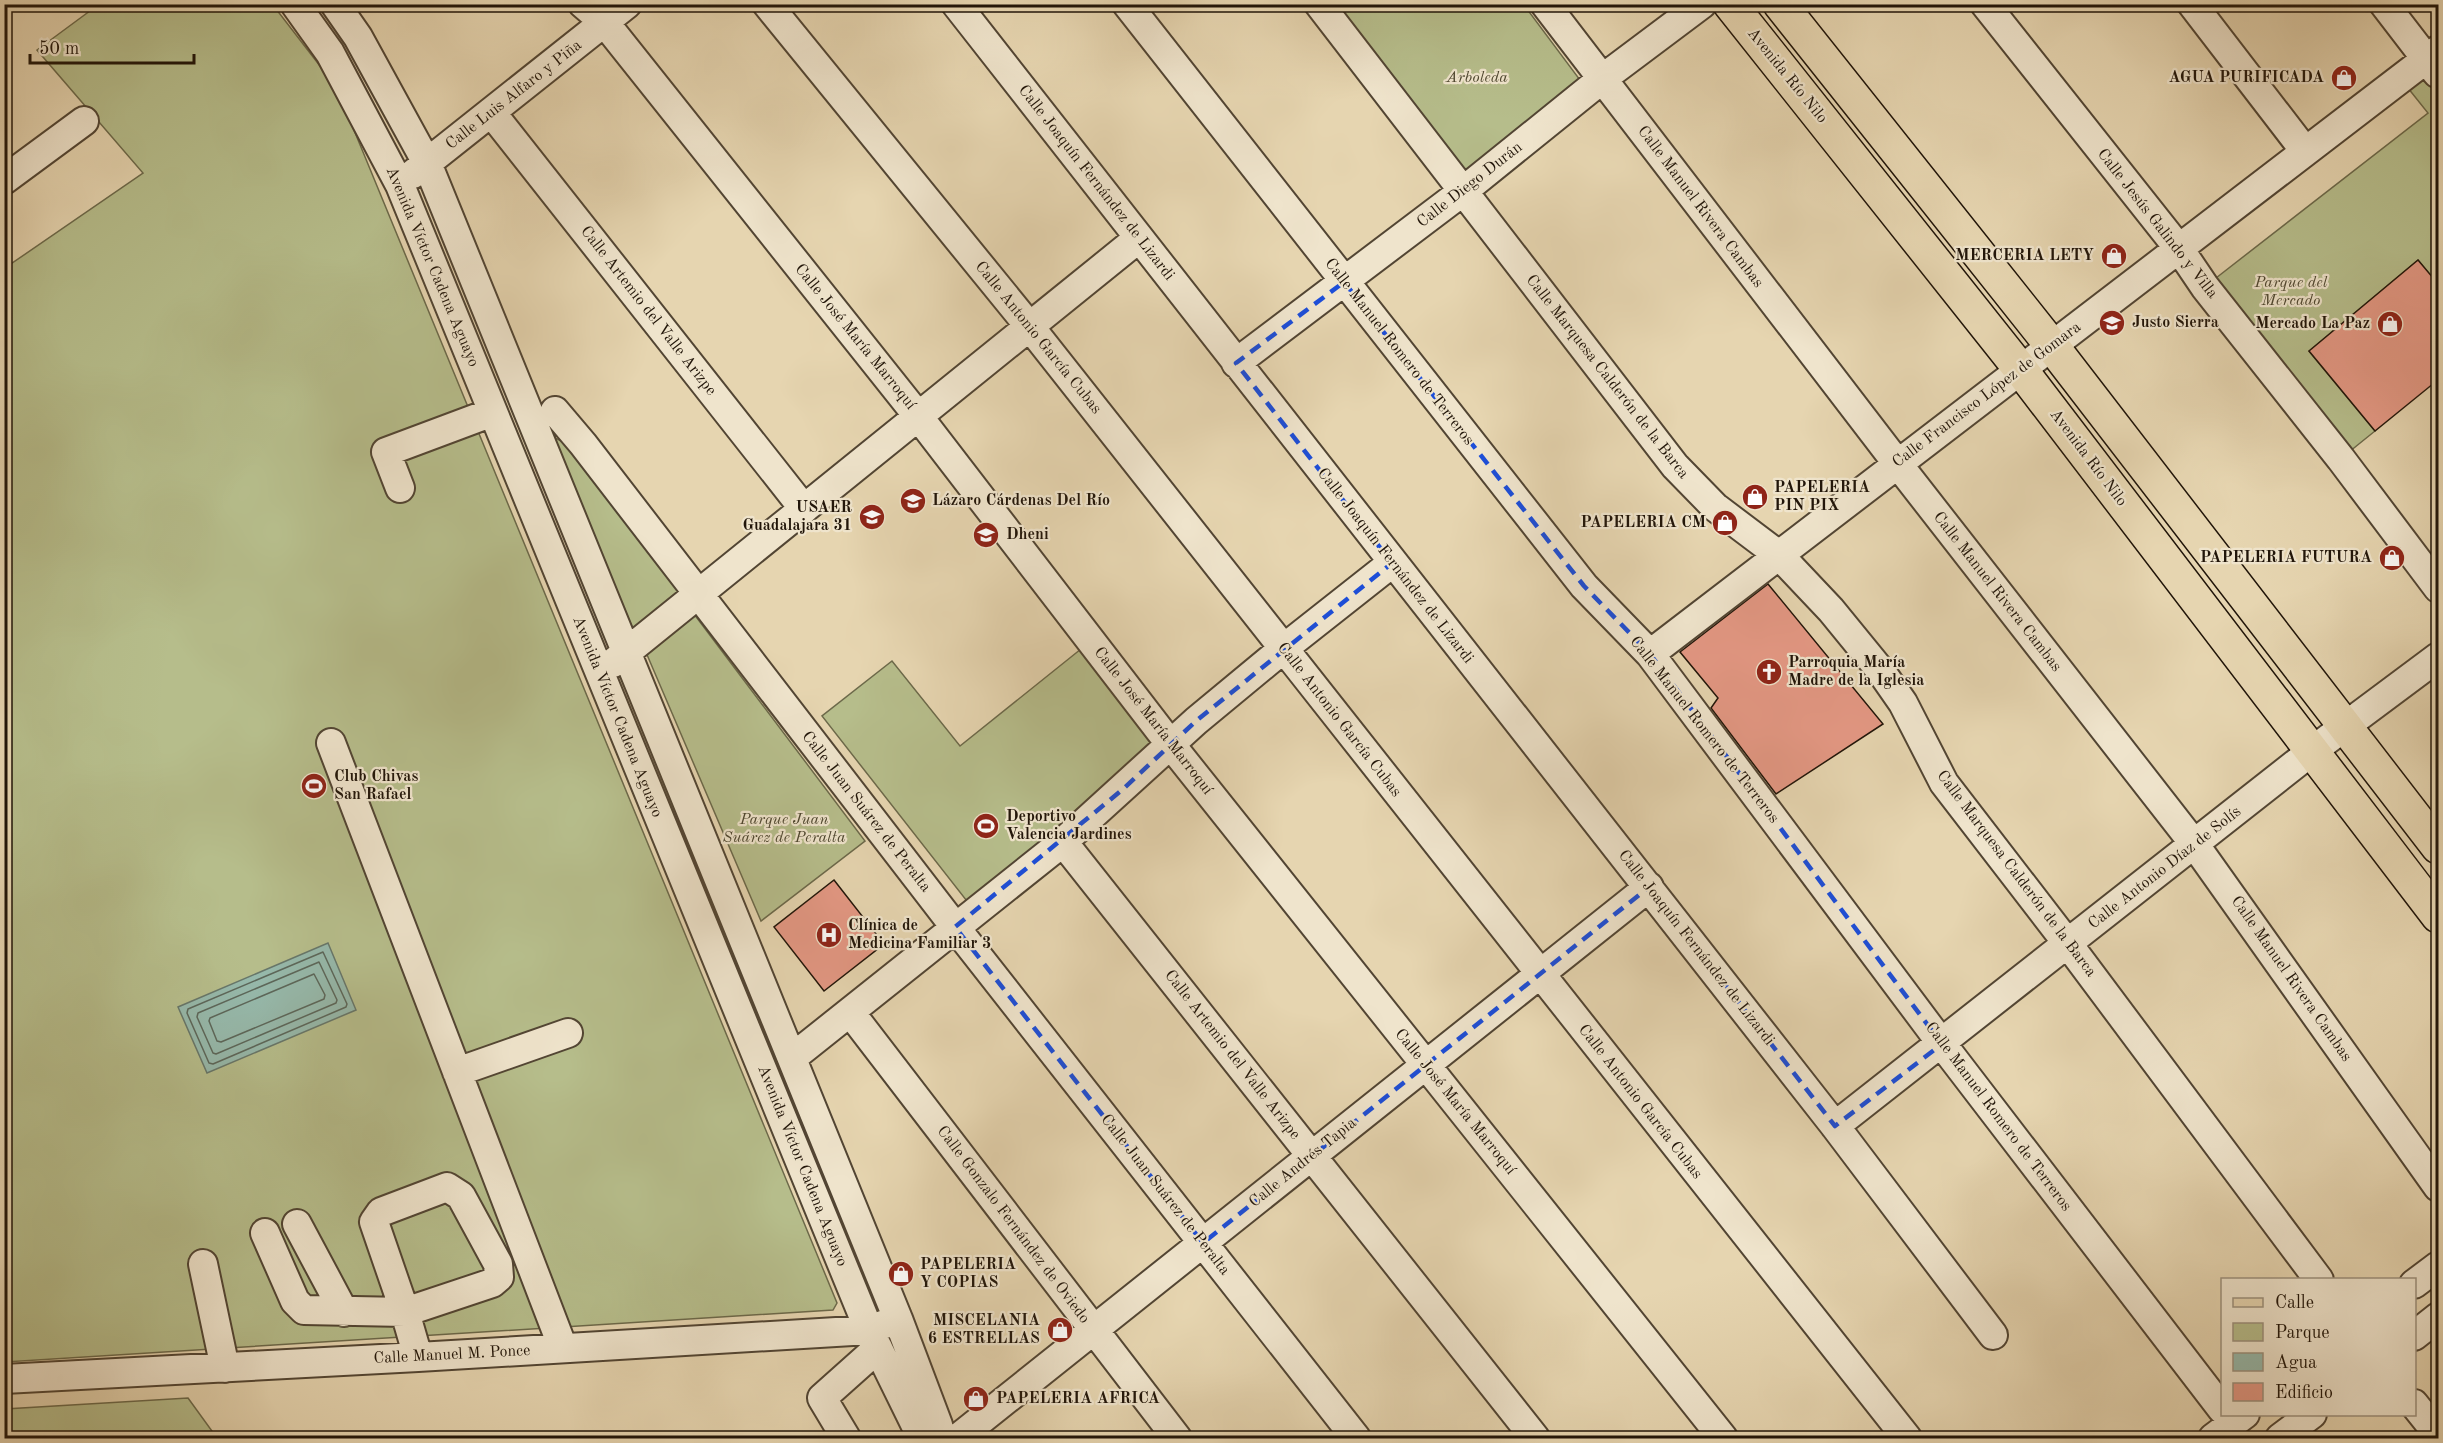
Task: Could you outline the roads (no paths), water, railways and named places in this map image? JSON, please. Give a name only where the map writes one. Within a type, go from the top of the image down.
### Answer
[{"type":"main road","name":"Avenida Río Nilo","points":[[1730,4],[2021,370],[2439,916]]},
{"type":"main road","points":[[1780,4],[2052,346],[2439,847]]},
{"type":"street","name":"Avenida Víctor Cadena Aguayo","points":[[295,4],[330,52],[400,184],[599,674],[874,1339],[922,1438]]},
{"type":"street","name":"Avenida Víctor Cadena Aguayo","points":[[334,4],[358,37],[427,163],[898,1319],[941,1438]]},
{"type":"street","name":"Calle Luis Alfaro y Piña","points":[[400,184],[491,112],[594,14],[627,4]]},
{"type":"street","name":"Calle Antonio García Cubas","points":[[767,4],[1029,327],[1907,1438]]},
{"type":"street","name":"Calle Joaquín Fernández de Lizardi","points":[[956,4],[1835,1126],[1994,1335]]},
{"type":"street","name":"Calle Manuel Romero de Terreros","points":[[1127,4],[1584,586],[1650,654],[1942,1044],[2221,1410]]},
{"type":"street","name":"Calle Marquesa Calderón de la Barca","points":[[1319,4],[1675,466],[1715,507],[1780,556],[1831,610],[1880,670],[1904,703],[1944,783],[2068,944],[2318,1278]]},
{"type":"street","name":"Calle Manuel Rivera Cambas","points":[[1545,4],[1897,463],[2195,845],[2439,1187]]},
{"type":"street","name":"Calle Diego Durán","points":[[1236,363],[1462,192],[1602,79],[1702,4]]},
{"type":"street","name":"Calle Jesús Galindo y Villa","points":[[1985,4],[2180,250],[2205,287],[2342,459],[2439,588]]},
{"type":"street","points":[[2192,4],[2305,151]]},
{"type":"street","points":[[2384,4],[2435,61]]},
{"type":"street","name":"Calle José María Marroquí","points":[[594,14],[918,416],[1171,745],[1723,1438]]},
{"type":"street","name":"Calle Francisco López de Gomara","points":[[1650,654],[1780,556],[1897,463],[2180,250],[2305,151],[2402,80],[2435,61]]},
{"type":"street","name":"Calle Artemio del Valle Arizpe","points":[[491,112],[804,509]]},
{"type":"street","points":[[4,180],[84,121]]},
{"type":"street","points":[[599,674],[1139,238]]},
{"type":"street","name":"Calle Juan Suárez de Peralta","points":[[555,411],[583,444],[955,927],[1356,1438]]},
{"type":"street","points":[[400,488],[386,452],[493,412]]},
{"type":"street","points":[[792,1058],[1063,842],[1196,722],[1283,649],[1392,563]]},
{"type":"street","name":"Calle Antonio Díaz de Solís","points":[[1835,1126],[2312,751],[2439,657]]},
{"type":"street","points":[[331,743],[562,1348]]},
{"type":"street","name":"Calle Artemio del Valle Arizpe","points":[[1063,842],[1535,1438]]},
{"type":"street","name":"Calle Andrés Tapia","points":[[958,1438],[1648,887]]},
{"type":"street","name":"Calle Gonzalo Fernández de Oviedo","points":[[850,1011],[1177,1438]]},
{"type":"street","points":[[457,1072],[568,1034]]},
{"type":"street","points":[[265,1233],[298,1307],[304,1310],[344,1312],[405,1312],[492,1283],[499,1276],[498,1264],[461,1196],[447,1187],[381,1212],[374,1222],[405,1312],[418,1357]]},
{"type":"street","points":[[297,1224],[344,1312]]},
{"type":"street","points":[[202,1264],[225,1368]]},
{"type":"street","points":[[2416,1283],[2439,1266]]},
{"type":"street","points":[[2416,1335],[2439,1317]]},
{"type":"street","name":"Calle Manuel M. Ponce","points":[[4,1379],[562,1348],[874,1339],[898,1319]]},
{"type":"street","points":[[846,1438],[822,1398],[874,1339]]},
{"type":"street","points":[[2416,1405],[2439,1434]]},
{"type":"street","points":[[2280,1438],[2309,1416]]},
{"type":"water","points":[[328,943],[356,1010],[207,1073],[178,1007]]},
{"type":"place","name":"AGUA PURIFICADA","points":[[2344,78]]},
{"type":"place","name":"MERCERIA LETY","points":[[2114,256]]},
{"type":"place","name":"Justo Sierra","points":[[2112,323]]},
{"type":"place","name":"Mercado La Paz","points":[[2390,324]]},
{"type":"place","name":"PAPELERIA PIN PIX","points":[[1755,497]]},
{"type":"place","name":"Lázaro Cárdenas Del Río","points":[[913,501]]},
{"type":"place","name":"USAER Guadalajara 31","points":[[872,517]]},
{"type":"place","name":"PAPELERIA CM","points":[[1725,523]]},
{"type":"place","name":"Dheni","points":[[986,535]]},
{"type":"place","name":"PAPELERIA FUTURA","points":[[2392,558]]},
{"type":"place","name":"Parroquia María Madre de la Iglesia","points":[[1769,672]]},
{"type":"place","name":"Club Chivas San Rafael","points":[[314,786]]},
{"type":"place","name":"Deportivo Valencia Jardines","points":[[986,826]]},
{"type":"place","name":"Clínica de Medicina Familiar 3","points":[[829,935]]},
{"type":"place","name":"PAPELERIA Y COPIAS","points":[[901,1274]]},
{"type":"place","name":"MISCELANIA 6 ESTRELLAS","points":[[1060,1330]]},
{"type":"place","name":"PAPELERIA AFRICA","points":[[976,1399]]},
{"type":"park label","name":"Arboleda","points":[[1477,78]]},
{"type":"park label","name":"Parque del Mercado","points":[[2291,292]]},
{"type":"park label","name":"Parque Juan Suárez de Peralta","points":[[784,829]]}]
